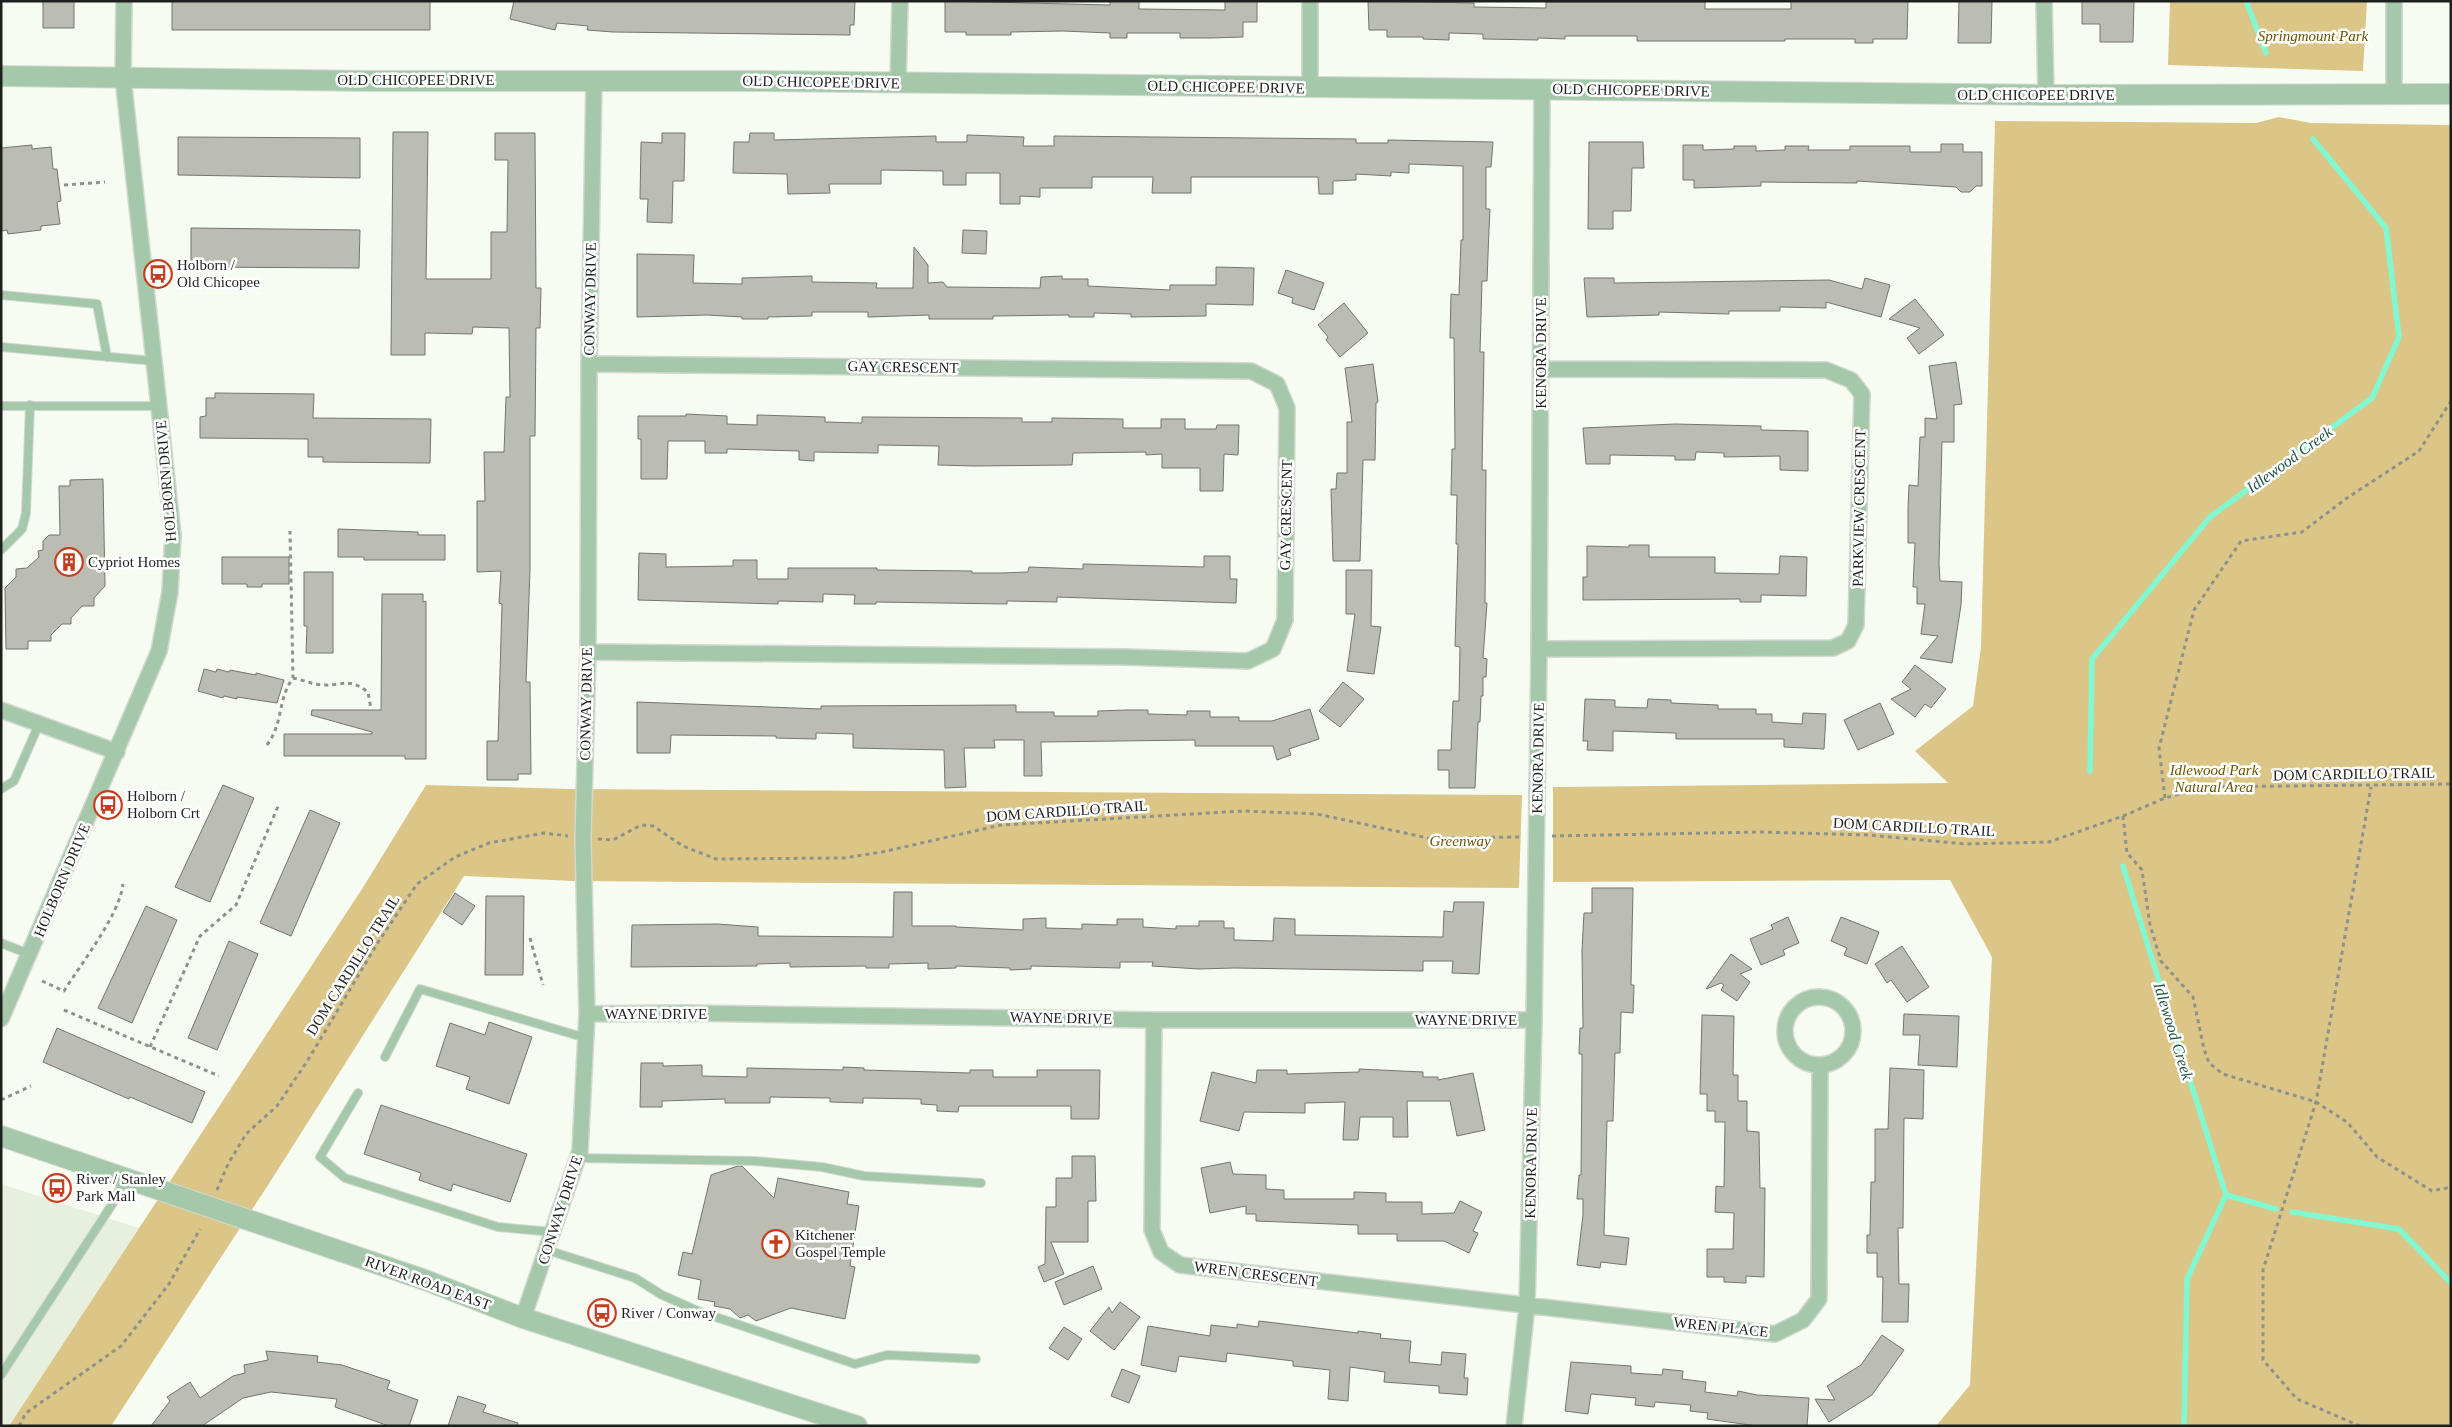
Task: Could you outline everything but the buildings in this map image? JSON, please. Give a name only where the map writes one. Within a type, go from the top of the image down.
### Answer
[{"type":"street","name":"HOLBORN DRIVE","points":[[1,1019],[159,651],[170,592],[173,535],[123,78],[124,1]]},
{"type":"street","points":[[898,84],[900,1]]},
{"type":"street","points":[[1310,1],[1310,88]]},
{"type":"street","points":[[2044,1],[2046,95]]},
{"type":"street","points":[[2394,1],[2394,94]]},
{"type":"street","name":"OLD CHICOPEE DRIVE","points":[[1,76],[372,81],[594,80],[2046,95],[2451,94]]},
{"type":"street","name":"CONWAY DRIVE","points":[[523,1318],[580,1151],[587,1014],[583,838],[588,652],[589,364],[594,80]]},
{"type":"street","name":"KENORA DRIVE","points":[[1514,1426],[1527,1305],[1534,1020],[1539,649],[1542,89]]},
{"type":"street","name":"GAY CRESCENT","points":[[588,652],[1124,657],[1248,661],[1273,649],[1285,620],[1287,418],[1287,408],[1277,384],[1250,371],[589,364]]},
{"type":"street","name":"PARKVIEW CRESCENT","points":[[1539,649],[1833,648],[1848,641],[1856,626],[1862,394],[1851,380],[1826,370],[1540,369]]},
{"type":"street","points":[[1,710],[117,752]]},
{"type":"street","points":[[1812,998],[1828,998],[1839,1003],[1850,1015],[1854,1026],[1850,1046],[1843,1056],[1832,1064],[1820,1066],[1802,1061],[1793,1054],[1785,1036],[1786,1024],[1790,1013],[1801,1002],[1812,998]]},
{"type":"street","name":"WAYNE DRIVE","points":[[587,1014],[686,1013],[1154,1020],[1534,1020]]},
{"type":"street","name":"WREN CRESCENT","points":[[1154,1020],[1152,1230],[1161,1252],[1180,1265],[1527,1305]]},
{"type":"street","name":"WREN PLACE","points":[[1527,1305],[1775,1334],[1803,1320],[1819,1299],[1820,1066]]},
{"type":"street","name":"RIVER ROAD EAST","points":[[1,1136],[425,1280],[523,1318],[857,1426]]},
{"type":"lane","points":[[1,295],[97,304],[107,357]]},
{"type":"lane","points":[[1,347],[154,361]]},
{"type":"lane","points":[[1,550],[22,529],[26,514],[30,405]]},
{"type":"lane","points":[[1,406],[160,406]]},
{"type":"lane","points":[[1,789],[14,781],[39,724]]},
{"type":"lane","points":[[1,943],[29,954]]},
{"type":"lane","points":[[385,1057],[420,989],[586,1038]]},
{"type":"lane","points":[[358,1093],[320,1158],[345,1178],[498,1227],[553,1232]]},
{"type":"lane","points":[[578,1158],[755,1162],[822,1167],[864,1176],[981,1182]]},
{"type":"lane","points":[[1,1375],[113,1203],[124,1179]]},
{"type":"lane","points":[[547,1250],[635,1278],[662,1295],[698,1311],[855,1364],[887,1355],[976,1359]]},
{"type":"path","points":[[64,185],[105,182]]},
{"type":"path","points":[[2165,798],[2159,748],[2194,610],[2241,541],[2302,532],[2347,498],[2419,451],[2451,401]]},
{"type":"path","points":[[267,745],[276,732],[285,689],[293,678],[290,531]]},
{"type":"path","points":[[293,678],[323,685],[346,682],[358,685],[368,692],[370,709]]},
{"type":"path","name":"DOM CARDILLO TRAIL","points":[[1547,836],[1761,832],[1869,835],[1965,844],[2049,842],[2123,816],[2165,798],[2207,786],[2371,787],[2451,784]]},
{"type":"path","points":[[2360,1426],[2297,1399],[2263,1360],[2263,1270],[2316,1102],[2371,787]]},
{"type":"path","points":[[150,1047],[200,936],[236,905],[279,804]]},
{"type":"path","name":"DOM CARDILLO TRAIL","points":[[596,839],[613,840],[642,825],[654,826],[683,846],[716,859],[844,858],[882,852],[1001,824],[1244,811],[1317,814],[1428,838],[1521,837]]},
{"type":"path","points":[[2123,816],[2127,853],[2142,870],[2150,925],[2161,961],[2193,997],[2204,1050],[2209,1063],[2223,1074],[2316,1102],[2347,1122],[2377,1156],[2385,1162],[2432,1191],[2451,1188]]},
{"type":"path","name":"DOM CARDILLO TRAIL","points":[[215,1194],[228,1164],[246,1134],[277,1106],[308,1060],[377,944],[417,884],[454,857],[489,843],[544,833],[571,836]]},
{"type":"path","points":[[42,981],[64,991],[114,912],[122,896],[122,884]]},
{"type":"path","points":[[530,938],[543,984]]},
{"type":"path","points":[[64,1010],[219,1076]]},
{"type":"path","points":[[1,1100],[31,1086]]},
{"type":"path","points":[[19,1426],[26,1414],[121,1346],[169,1284],[200,1229]]},
{"type":"shaded area","points":[[1,1184],[139,1228],[9,1426],[1,1426]]},
{"type":"green space","name":"Springmount Park","points":[[2170,1],[2367,1],[2363,71],[2168,65]]},
{"type":"green space","name":"Idlewood Park Natural Area","points":[[2279,117],[2311,123],[2451,125],[2451,1426],[1936,1426],[1970,1385],[1992,957],[1950,880],[1553,882],[1553,787],[1948,783],[1915,751],[1973,706],[1981,647],[1995,121],[2256,123]]},
{"type":"green space","name":"Greenway","points":[[426,785],[571,789],[1522,795],[1519,888],[573,881],[464,876],[270,1182],[111,1426],[9,1426],[362,889]]},
{"type":"waterway","name":"Idlewood Creek","points":[[2246,1],[2266,53]]},
{"type":"waterway","name":"Idlewood Creek","points":[[2090,771],[2092,659],[2210,517],[2372,398],[2399,337],[2386,228],[2313,139]]},
{"type":"waterway","name":"Idlewood Creek","points":[[2123,866],[2226,1195]]},
{"type":"waterway","points":[[2226,1195],[2276,1209]]},
{"type":"waterway","points":[[2184,1426],[2187,1279],[2226,1195]]},
{"type":"waterway","points":[[2292,1212],[2399,1229],[2451,1283]]},
{"type":"place","name":"Holborn / Old Chicopee","points":[[158,274]]},
{"type":"place","name":"Cypriot Homes","points":[[69,562]]},
{"type":"place","name":"Holborn / Holborn Crt","points":[[108,805]]},
{"type":"place","name":"River / Stanley Park Mall","points":[[57,1188]]},
{"type":"place","name":"Kitchener Gospel Temple","points":[[776,1244]]},
{"type":"place","name":"River / Conway","points":[[602,1313]]}]
